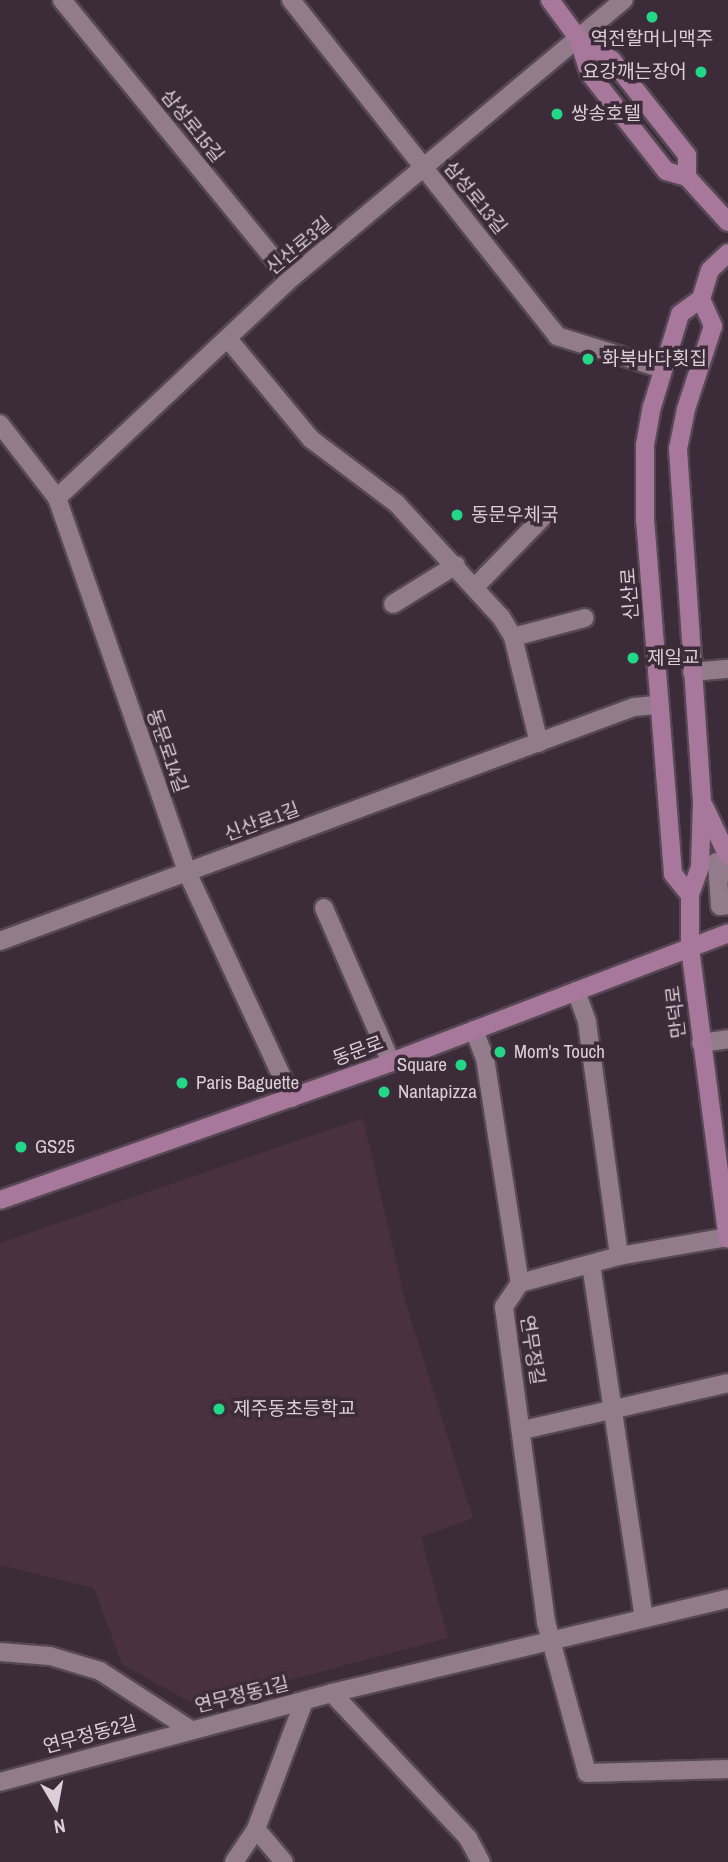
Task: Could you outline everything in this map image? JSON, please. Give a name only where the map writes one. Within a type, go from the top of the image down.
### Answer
[{"type":"main road","points":[[550,0],[578,38],[590,74],[666,172],[687,177],[728,222]]},
{"type":"main road","points":[[578,38],[612,60],[687,155],[687,177]]},
{"type":"main road","name":"신산로","points":[[690,895],[673,874],[644,473],[650,418],[680,314],[701,299],[710,270],[728,253]]},
{"type":"main road","points":[[690,948],[690,895],[700,867],[702,803],[678,449],[686,409],[713,326],[701,299]]},
{"type":"main road","points":[[702,803],[728,856]]},
{"type":"main road","name":"동문로","points":[[0,1200],[391,1062],[728,933]]},
{"type":"main road","name":"만덕로","points":[[690,948],[701,1043],[724,1178],[728,1238]]},
{"type":"street","name":"삼성로15길","points":[[62,0],[290,279]]},
{"type":"street","name":"삼성로13길","points":[[291,0],[557,336],[663,369]]},
{"type":"street","name":"신산로3길","points":[[57,498],[290,279],[624,0]]},
{"type":"street","points":[[228,339],[311,439],[384,492],[475,587],[513,637],[539,743]]},
{"type":"street","name":"동문로14길","points":[[0,424],[57,498],[187,872],[292,1098]]},
{"type":"street","points":[[475,587],[544,516]]},
{"type":"street","points":[[393,604],[456,565]]},
{"type":"street","points":[[513,637],[585,618]]},
{"type":"street","points":[[692,672],[728,668]]},
{"type":"street","name":"신산로1길","points":[[0,941],[634,707],[659,705]]},
{"type":"street","points":[[728,873],[717,862],[720,906],[728,905]]},
{"type":"street","points":[[324,908],[391,1062]]},
{"type":"street","points":[[576,991],[587,1022],[620,1256]]},
{"type":"street","points":[[474,1030],[485,1058],[520,1283]]},
{"type":"street","points":[[701,1043],[728,1039]]},
{"type":"street","name":"만덕로","points":[[520,1283],[620,1256],[728,1238]]},
{"type":"street","points":[[591,1264],[644,1619]]},
{"type":"street","name":"연무정길","points":[[520,1283],[504,1307],[551,1641],[587,1773],[728,1769]]},
{"type":"street","points":[[523,1430],[613,1407],[728,1383]]},
{"type":"street","points":[[234,1862],[256,1829],[304,1701],[728,1599]]},
{"type":"street","name":"연무정동1길","points":[[0,1652],[50,1656],[100,1671],[191,1730],[304,1701]]},
{"type":"street","points":[[332,1693],[468,1838],[481,1862]]},
{"type":"street","name":"연무정동2길","points":[[0,1782],[191,1730]]},
{"type":"street","points":[[256,1829],[284,1862]]},
{"type":"shaded area","name":"제주동초등학교","points":[[363,1118],[405,1300],[473,1518],[421,1537],[448,1638],[195,1705],[122,1664],[94,1588],[0,1565],[0,1243]]},
{"type":"place","name":"역전할머니맥주","points":[[652,17]]},
{"type":"place","name":"요강깨는장어","points":[[701,72]]},
{"type":"place","name":"쌍송호텔","points":[[557,114]]},
{"type":"place","name":"화북바다횟집","points":[[588,359]]},
{"type":"place","name":"동문우체국","points":[[457,515]]},
{"type":"place","name":"제일교","points":[[633,658]]},
{"type":"place","name":"Mom's Touch","points":[[500,1052]]},
{"type":"place","name":"Square","points":[[461,1065]]},
{"type":"place","name":"Paris Baguette","points":[[182,1083]]},
{"type":"place","name":"Nantapizza","points":[[384,1092]]},
{"type":"place","name":"GS25","points":[[21,1147]]},
{"type":"place","name":"제주동초등학교","points":[[219,1409]]}]
